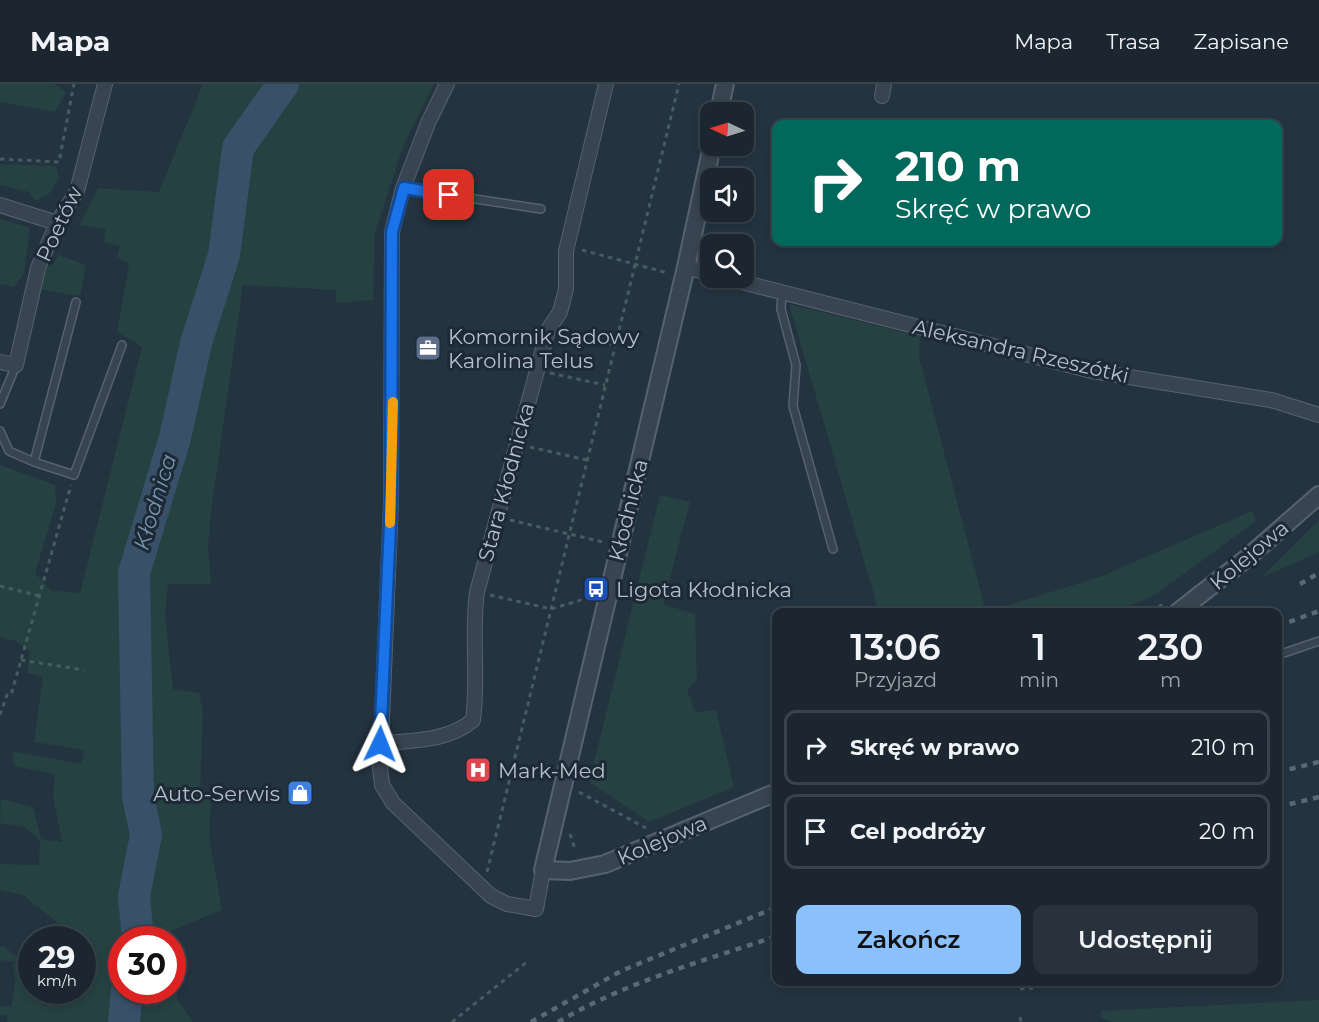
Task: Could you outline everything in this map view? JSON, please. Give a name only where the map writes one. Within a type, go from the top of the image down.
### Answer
[{"type":"street","name":"Poetów","points":[[16,365],[38,268],[57,223],[76,191],[105,84]]},
{"type":"street","points":[[447,84],[428,123],[404,188],[392,232],[391,491],[380,744],[382,785],[393,803],[483,888]]},
{"type":"street","name":"Stara Kłodnicka","points":[[380,744],[460,732],[473,720],[476,698],[473,625],[477,592],[548,330],[560,312],[566,289],[567,245],[606,84]]},
{"type":"street","points":[[721,102],[725,84]]},
{"type":"street","name":"Kłodnicka","points":[[483,888],[502,902],[536,909],[680,271],[709,156]]},
{"type":"street","points":[[0,205],[57,223]]},
{"type":"street","points":[[680,271],[700,273]]},
{"type":"street","name":"Aleksandra Rzeszótki","points":[[754,285],[1092,371],[1271,400],[1319,415]]},
{"type":"street","points":[[0,362],[16,365]]},
{"type":"street","name":"Kolejowa","points":[[1183,608],[1247,558],[1319,495]]},
{"type":"street","name":"Kolejowa","points":[[543,870],[570,871],[604,864],[772,794]]},
{"type":"lane","points":[[404,188],[541,209]]},
{"type":"lane","points":[[782,292],[780,309],[796,364],[793,406],[833,549]]},
{"type":"lane","points":[[34,462],[76,302]]},
{"type":"lane","points":[[0,431],[9,451],[74,475],[122,345]]},
{"type":"lane","points":[[0,404],[16,365]]},
{"type":"lane","points":[[1282,654],[1319,641]]},
{"type":"path","points":[[0,159],[59,162],[74,84]]},
{"type":"path","points":[[483,888],[679,84]]},
{"type":"path","points":[[567,245],[634,265],[680,271]]},
{"type":"path","points":[[548,330],[615,345]]},
{"type":"path","points":[[537,369],[605,386]]},
{"type":"path","points":[[516,444],[556,455],[587,460]]},
{"type":"path","points":[[0,715],[7,695],[11,695],[74,475]]},
{"type":"path","points":[[497,517],[540,529],[609,543]]},
{"type":"path","points":[[0,586],[40,597]]},
{"type":"path","points":[[477,592],[520,604],[551,609],[596,596]]},
{"type":"path","points":[[21,660],[84,670]]},
{"type":"path","points":[[579,792],[646,828]]},
{"type":"path","points":[[452,1022],[528,961]]},
{"type":"path","points":[[1020,989],[1034,988]]},
{"type":"path","points":[[1020,1017],[1021,1022]]},
{"type":"green space","points":[[0,84],[54,84],[66,92],[55,112],[0,102]]},
{"type":"green space","points":[[203,84],[434,84],[404,144],[375,232],[373,300],[336,303],[336,290],[243,285],[211,512],[208,546],[211,584],[168,584],[165,614],[173,689],[199,693],[203,712],[200,792],[211,796],[209,838],[222,910],[182,926],[108,926],[108,1004],[180,1004],[193,1022],[7,1022],[7,1016],[0,1015],[0,1006],[11,1007],[15,982],[13,962],[0,960],[0,947],[5,947],[18,955],[18,1004],[96,1004],[96,926],[62,926],[23,895],[0,890],[0,864],[39,865],[40,841],[24,827],[0,823],[1,799],[33,807],[41,839],[62,842],[53,795],[55,774],[14,766],[12,751],[81,764],[84,750],[34,742],[43,677],[27,673],[30,651],[15,641],[0,637],[0,465],[55,485],[56,504],[35,573],[51,590],[80,593],[142,347],[117,332],[129,264],[117,257],[120,246],[104,242],[106,229],[79,225],[98,188],[159,192]]},
{"type":"green space","points":[[0,164],[56,166],[59,179],[49,194],[36,201],[29,192],[0,185]]},
{"type":"green space","points":[[0,219],[30,228],[24,273],[14,287],[0,284]]},
{"type":"green space","points":[[59,255],[86,265],[80,296],[38,289],[41,269],[51,266]]},
{"type":"green space","points":[[789,304],[920,336],[919,357],[985,608],[878,608]]},
{"type":"green space","points":[[660,495],[690,502],[663,604],[695,614],[697,681],[687,689],[695,712],[716,710],[734,787],[649,822],[589,782]]},
{"type":"green space","points":[[1319,507],[1277,547],[1210,599]]},
{"type":"green space","points":[[1252,511],[1256,521],[1155,595],[1125,608],[1000,608],[1102,576]]},
{"type":"green space","points":[[1319,520],[1319,552],[1261,578]]},
{"type":"green space","points":[[1319,1000],[1319,1022],[1112,1022],[1101,1018],[1101,1011]]},
{"type":"waterway","name":"Kłodnica","points":[[137,926],[134,896],[146,835],[138,796],[134,573],[175,438],[196,343],[224,255],[238,148],[283,84]]},
{"type":"waterway","name":"Kłodnica","points":[[124,1022],[126,1004]]},
{"type":"railway","points":[[1300,584],[1319,573]]},
{"type":"railway","points":[[1282,625],[1319,611]]},
{"type":"railway","points":[[1282,771],[1319,762]]},
{"type":"railway","points":[[1282,806],[1319,797]]},
{"type":"railway","points":[[531,1022],[621,971],[772,909]]},
{"type":"railway","points":[[558,1022],[610,995],[772,938]]},
{"type":"slow traffic","points":[[390,523],[393,402]]},
{"type":"place","name":"Komornik Sądowy Karolina Telus","points":[[428,348]]},
{"type":"place","name":"Ligota Kłodnicka","points":[[596,589]]},
{"type":"place","name":"Mark-Med","points":[[478,770]]},
{"type":"place","name":"Auto-Serwis","points":[[300,793]]},
{"type":"route","points":[[380,744],[391,503],[393,367],[390,280],[394,215],[404,188],[449,195]]}]
